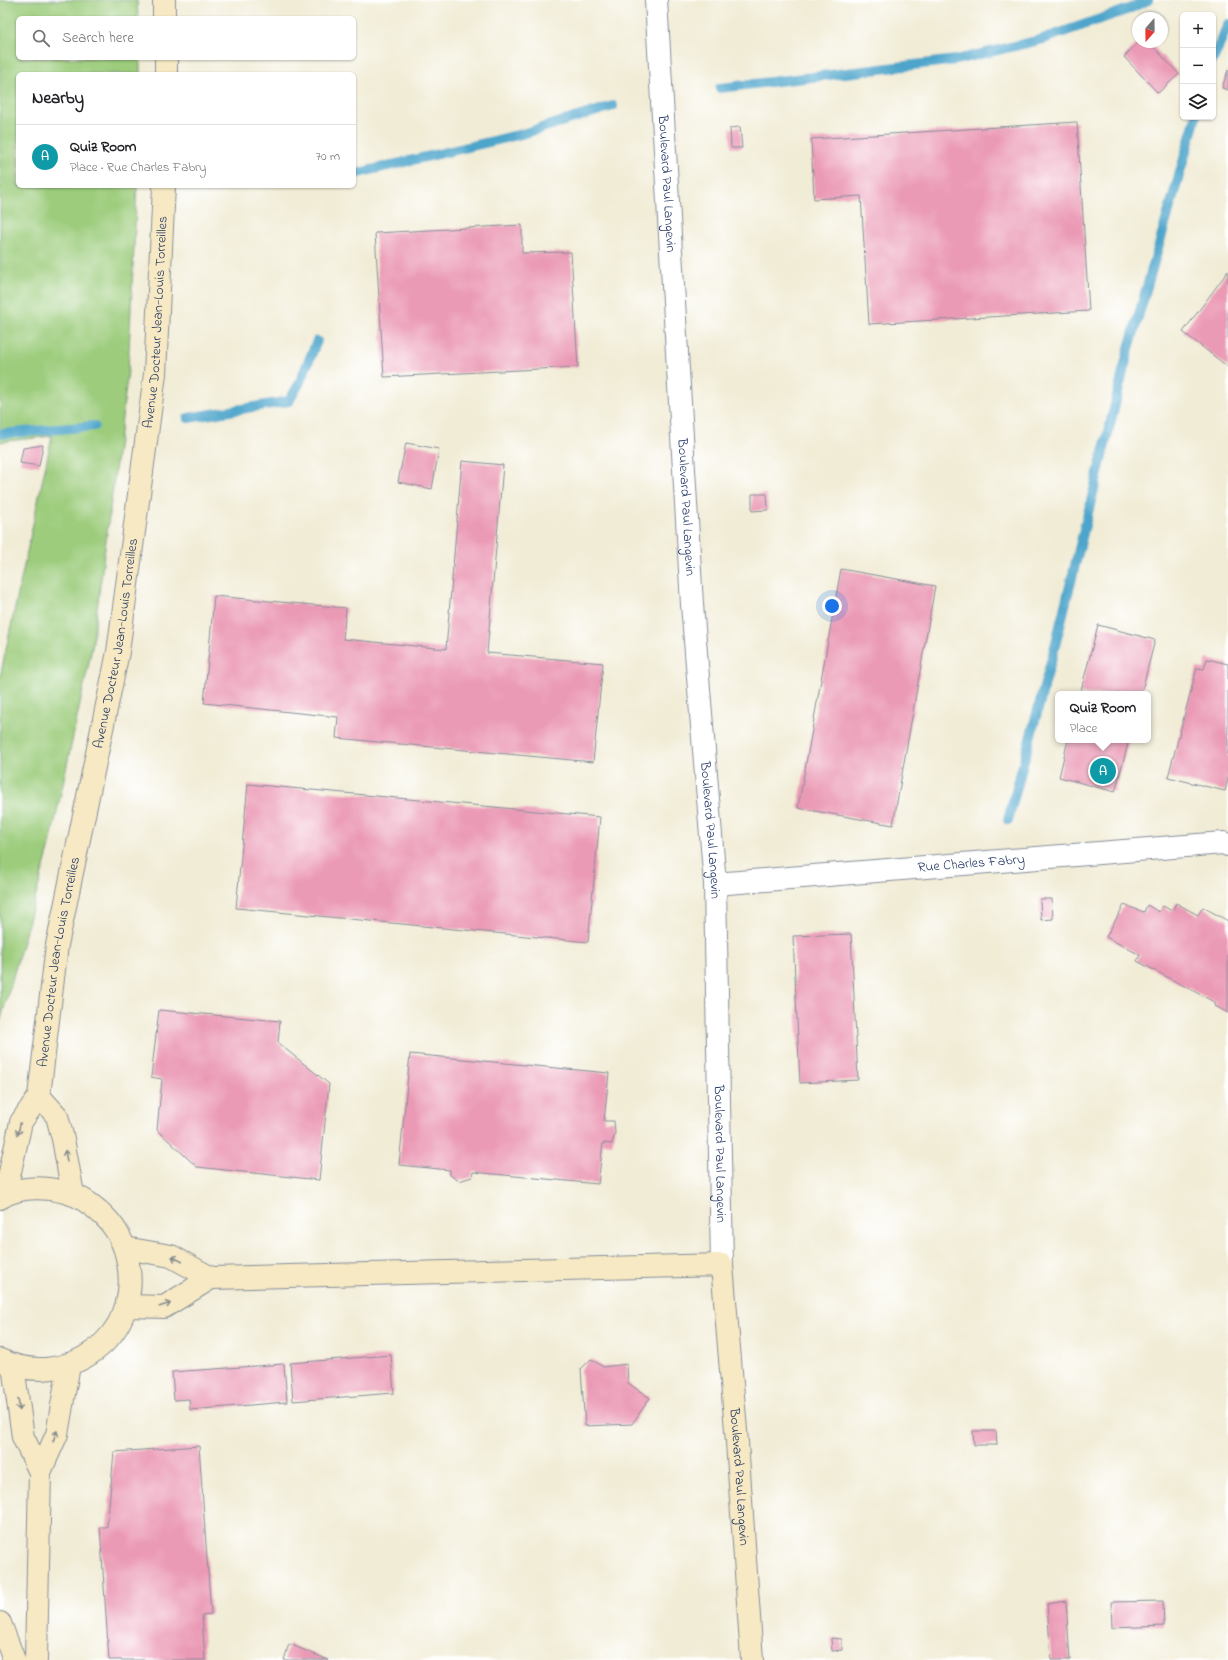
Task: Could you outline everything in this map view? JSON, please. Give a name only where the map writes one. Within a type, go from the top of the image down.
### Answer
[{"type":"main road","points":[[164,0],[164,16]]},
{"type":"main road","points":[[166,60],[166,72]]},
{"type":"main road","name":"Avenue Docteur Jean-Louis Torreilles","points":[[3,1196],[21,1122],[39,1096],[57,945],[118,652],[141,486],[154,374],[164,188]]},
{"type":"main road","points":[[39,1096],[57,1116],[63,1139],[73,1194]]},
{"type":"main road","points":[[3,1196],[28,1188],[51,1189],[73,1194],[95,1207],[113,1225],[125,1248],[131,1276],[127,1306],[118,1325],[105,1342],[89,1356],[69,1365],[42,1370],[7,1363],[23,1437],[40,1472]]},
{"type":"main road","points":[[125,1248],[171,1256],[211,1278]]},
{"type":"main road","points":[[127,1306],[164,1307],[211,1278],[722,1265]]},
{"type":"main road","name":"Boulevard Paul Langevin","points":[[722,1265],[737,1442],[752,1660]]},
{"type":"main road","points":[[36,1660],[40,1472],[57,1434],[69,1365]]},
{"type":"main road","points":[[0,1623],[14,1660]]},
{"type":"street","name":"Boulevard Paul Langevin","points":[[656,0],[692,604],[715,884],[722,1265]]},
{"type":"street","name":"Rue Charles Fabry","points":[[715,884],[1223,843],[1228,844]]},
{"type":"green space","points":[[0,0],[137,0],[138,16],[16,16],[16,60],[140,60],[140,72],[16,72],[16,188],[137,188],[128,371],[92,648],[49,849],[0,1023],[0,677],[52,436],[0,442]]},
{"type":"building","points":[[1132,48],[1155,48],[1179,74],[1158,93],[1124,57]]},
{"type":"building","points":[[1228,70],[1228,90],[1222,88]]},
{"type":"building","points":[[1077,122],[1089,311],[869,324],[861,196],[814,199],[811,139]]},
{"type":"building","points":[[740,127],[742,148],[731,148],[730,128]]},
{"type":"building","points":[[522,225],[522,253],[571,252],[578,367],[384,377],[375,233]]},
{"type":"building","points":[[1228,271],[1228,367],[1183,332]]},
{"type":"building","points":[[406,443],[439,449],[432,489],[398,482]]},
{"type":"building","points":[[43,445],[39,466],[20,463],[23,448]]},
{"type":"building","points":[[462,461],[503,465],[487,653],[603,663],[593,762],[336,738],[338,717],[204,703],[214,596],[346,608],[343,639],[446,649]]},
{"type":"building","points":[[752,494],[767,494],[768,510],[752,511]]},
{"type":"building","points":[[841,569],[935,586],[893,825],[798,808]]},
{"type":"building","points":[[1098,625],[1155,640],[1142,691],[1081,691]]},
{"type":"building","points":[[1207,659],[1228,664],[1228,779],[1225,791],[1168,777],[1197,668],[1204,669]]},
{"type":"building","points":[[1067,743],[1128,743],[1115,792],[1059,777]]},
{"type":"building","points":[[248,784],[600,817],[588,942],[236,908]]},
{"type":"building","points":[[1040,899],[1052,899],[1053,919],[1041,920]]},
{"type":"building","points":[[1176,903],[1198,915],[1203,907],[1228,921],[1228,1013],[1215,1006],[1216,1003],[1137,961],[1140,955],[1106,937],[1124,905],[1144,912],[1147,905],[1159,912],[1163,906],[1172,911]]},
{"type":"building","points":[[851,934],[858,1080],[800,1083],[793,936]]},
{"type":"building","points":[[159,1010],[280,1021],[278,1043],[329,1084],[319,1180],[197,1167],[157,1130],[162,1079],[151,1077]]},
{"type":"building","points":[[410,1054],[609,1073],[604,1121],[614,1121],[615,1133],[612,1144],[603,1143],[598,1184],[473,1172],[472,1177],[459,1181],[450,1175],[450,1170],[399,1165]]},
{"type":"building","points":[[391,1355],[394,1393],[293,1401],[290,1363]]},
{"type":"building","points":[[591,1359],[603,1367],[627,1364],[628,1383],[650,1398],[632,1424],[585,1426],[581,1369]]},
{"type":"building","points":[[284,1364],[287,1402],[190,1410],[189,1399],[174,1400],[172,1372]]},
{"type":"building","points":[[973,1431],[996,1431],[997,1445],[974,1445]]},
{"type":"building","points":[[199,1446],[211,1614],[202,1615],[205,1660],[109,1660],[100,1527],[107,1527],[114,1452]]},
{"type":"building","points":[[1066,1601],[1070,1660],[1051,1660],[1047,1604]]},
{"type":"building","points":[[1163,1601],[1164,1626],[1112,1628],[1111,1602]]},
{"type":"building","points":[[831,1638],[842,1639],[842,1650],[832,1651]]},
{"type":"building","points":[[289,1644],[329,1660],[284,1660]]},
{"type":"waterway","points":[[720,88],[956,60],[1040,40],[1129,9],[1148,0]]},
{"type":"waterway","points":[[1216,53],[1228,24]]},
{"type":"waterway","points":[[356,174],[522,134],[613,106]]},
{"type":"waterway","points":[[1008,820],[1054,650],[1128,352],[1195,120]]},
{"type":"waterway","points":[[188,418],[289,401],[299,384],[317,341]]},
{"type":"waterway","points":[[0,434],[94,426]]},
{"type":"place","name":"Quiz Room","points":[[1103,771]]}]
